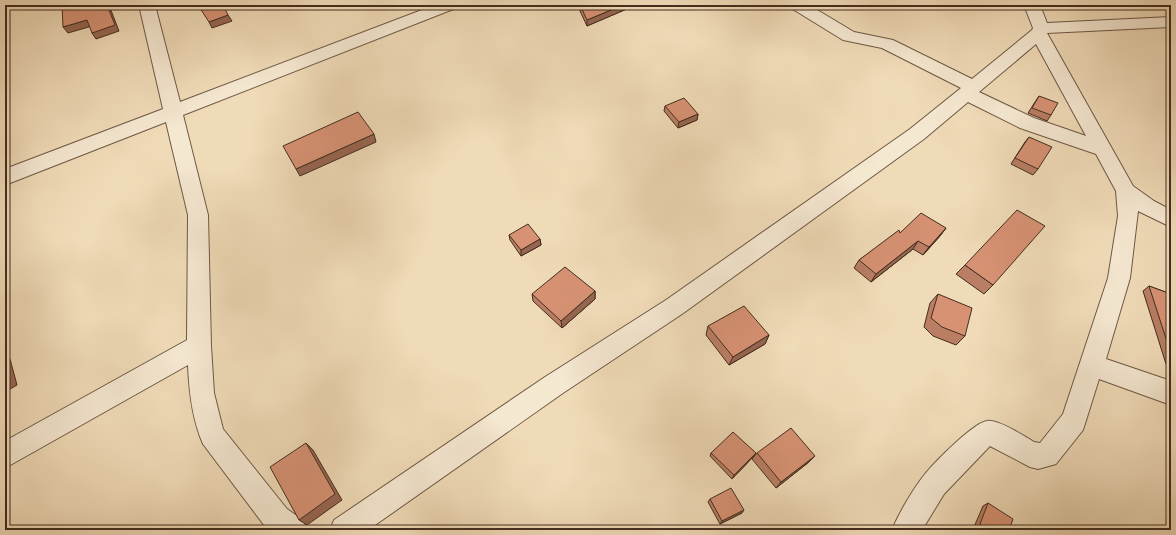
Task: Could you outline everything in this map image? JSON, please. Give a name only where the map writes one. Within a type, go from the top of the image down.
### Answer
[{"type":"street","points":[[147,5],[198,215],[199,346],[202,393],[212,435],[277,519],[293,530]]},
{"type":"street","points":[[5,177],[450,5]]},
{"type":"street","points":[[797,5],[849,36],[887,44],[1027,123],[1105,150]]},
{"type":"street","points":[[906,530],[934,484],[983,434],[988,433],[996,435],[1030,454],[1038,456],[1046,455],[1074,422],[1119,278],[1128,216],[1126,191],[1040,30],[1032,5]]},
{"type":"street","points":[[344,530],[554,386],[674,307],[917,134],[1040,30],[1171,22]]},
{"type":"street","points":[[1126,191],[1148,207],[1171,219]]},
{"type":"street","points":[[5,455],[199,346]]},
{"type":"street","points":[[1091,365],[1171,393]]},
{"type":"building","points":[[62,5],[107,5],[115,25],[92,33],[87,20],[63,27]]},
{"type":"building","points":[[198,5],[223,5],[228,15],[209,22]]},
{"type":"building","points":[[580,5],[623,5],[587,20]]},
{"type":"building","points":[[1039,96],[1058,103],[1051,115],[1032,108]]},
{"type":"building","points":[[684,98],[698,114],[679,122],[665,106]]},
{"type":"building","points":[[358,112],[374,134],[296,169],[283,146]]},
{"type":"building","points":[[1029,137],[1052,147],[1038,169],[1015,158]]},
{"type":"building","points":[[1017,210],[1045,226],[993,285],[965,265]]},
{"type":"building","points":[[921,213],[946,228],[929,247],[918,241],[876,274],[859,260],[899,230],[900,233]]},
{"type":"building","points":[[528,224],[540,239],[521,250],[509,235]]},
{"type":"building","points":[[565,267],[595,291],[561,321],[532,294]]},
{"type":"building","points":[[1149,286],[1171,294],[1171,354]]},
{"type":"building","points":[[938,294],[972,308],[965,336],[942,327],[931,318]]},
{"type":"building","points":[[744,306],[769,335],[733,357],[708,326]]},
{"type":"building","points":[[5,362],[10,381],[5,384]]},
{"type":"building","points":[[791,428],[815,456],[781,482],[757,453]]},
{"type":"building","points":[[733,432],[756,453],[734,475],[711,453]]},
{"type":"building","points":[[306,443],[335,494],[299,520],[270,467]]},
{"type":"building","points":[[731,488],[744,510],[722,521],[710,499]]},
{"type":"building","points":[[988,503],[1013,519],[1009,530],[988,530],[980,524]]},
{"type":"building","points":[[117,525],[122,530],[112,530]]}]
